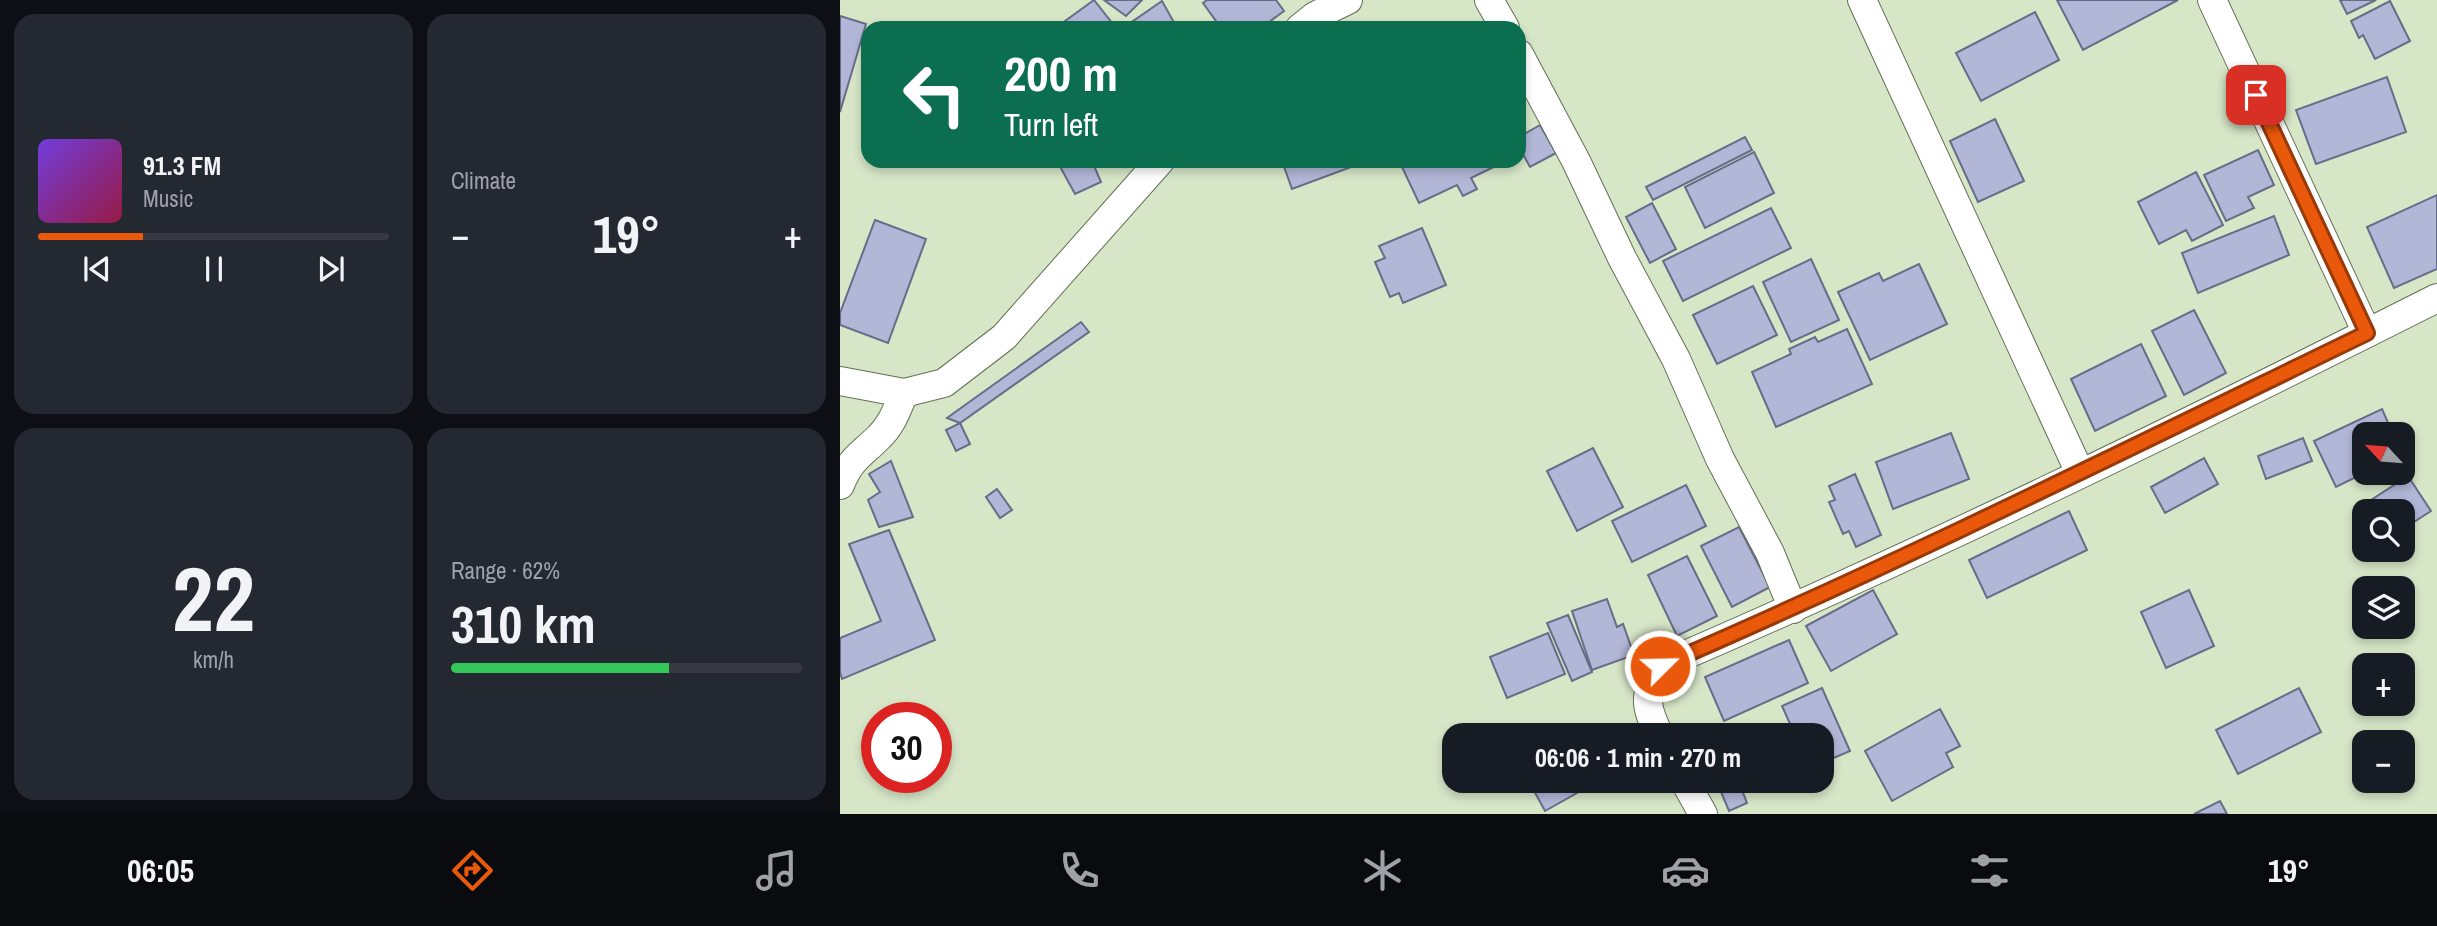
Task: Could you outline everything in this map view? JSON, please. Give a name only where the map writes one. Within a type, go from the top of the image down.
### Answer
[{"type":"street","points":[[1306,15],[1348,0]]},
{"type":"street","points":[[1489,0],[1501,21]]},
{"type":"street","points":[[1862,0],[2080,473]]},
{"type":"street","points":[[2212,0],[2367,333]]},
{"type":"street","points":[[1526,67],[1676,359],[1720,459],[1770,553],[1793,609]]},
{"type":"street","points":[[840,381],[904,393],[944,383],[1004,337],[1154,168]]},
{"type":"street","points":[[1655,723],[1646,698],[1650,682],[1660,666],[1793,609],[2080,473],[2437,298]]},
{"type":"street","points":[[840,485],[846,469],[858,454],[880,437],[892,421],[904,393]]},
{"type":"street","points":[[1691,793],[1703,814]]},
{"type":"building","points":[[1094,0],[1110,21],[1065,21]]},
{"type":"building","points":[[1104,0],[1142,0],[1126,16]]},
{"type":"building","points":[[1207,0],[1276,0],[1284,11],[1270,21],[1216,21],[1203,3]]},
{"type":"building","points":[[2057,0],[2178,0],[2083,50]]},
{"type":"building","points":[[2340,0],[2376,0],[2347,14]]},
{"type":"building","points":[[1162,1],[1173,21],[1133,21]]},
{"type":"building","points":[[2390,1],[2410,41],[2375,59],[2363,35],[2359,38],[2351,21]]},
{"type":"building","points":[[2035,12],[2059,60],[1981,101],[1956,53]]},
{"type":"building","points":[[840,16],[861,22],[861,41],[840,112]]},
{"type":"building","points":[[2387,77],[2406,132],[2316,164],[2296,110]]},
{"type":"building","points":[[1995,119],[2024,181],[1978,202],[1950,141]]},
{"type":"building","points":[[1540,125],[1556,153],[1530,167],[1526,160],[1526,133]]},
{"type":"building","points":[[1745,137],[1752,150],[1653,200],[1646,187]]},
{"type":"building","points":[[2258,150],[2274,185],[2248,197],[2254,208],[2226,221],[2204,175]]},
{"type":"building","points":[[1754,152],[1774,193],[1705,228],[1685,187]]},
{"type":"building","points":[[1061,168],[1095,168],[1101,182],[1075,194]]},
{"type":"building","points":[[1284,168],[1349,168],[1292,189]]},
{"type":"building","points":[[1402,168],[1492,168],[1471,178],[1477,189],[1463,196],[1457,185],[1419,203]]},
{"type":"building","points":[[2196,172],[2223,225],[2192,241],[2186,230],[2159,244],[2138,202]]},
{"type":"building","points":[[2437,195],[2437,269],[2394,288],[2367,227]]},
{"type":"building","points":[[1652,203],[1676,249],[1650,263],[1626,217]]},
{"type":"building","points":[[1771,208],[1791,248],[1683,301],[1663,261]]},
{"type":"building","points":[[2274,216],[2289,255],[2198,293],[2182,253]]},
{"type":"building","points":[[875,220],[926,239],[888,343],[840,325],[840,313]]},
{"type":"building","points":[[1422,228],[1446,285],[1403,303],[1399,293],[1390,297],[1375,262],[1385,258],[1379,246]]},
{"type":"building","points":[[1811,259],[1839,320],[1791,342],[1763,282]]},
{"type":"building","points":[[1919,264],[1947,324],[1870,360],[1838,292],[1879,273],[1883,281]]},
{"type":"building","points":[[1753,286],[1777,335],[1717,364],[1693,315]]},
{"type":"building","points":[[2194,310],[2226,373],[2184,395],[2152,331]]},
{"type":"building","points":[[1081,322],[1089,332],[960,423],[947,418]]},
{"type":"building","points":[[1847,329],[1872,384],[1776,427],[1752,372],[1791,354],[1789,349],[1815,337],[1818,342]]},
{"type":"building","points":[[2141,344],[2166,396],[2095,431],[2071,379]]},
{"type":"building","points":[[2382,409],[2388,422],[2354,422]]},
{"type":"building","points":[[960,423],[970,444],[956,451],[946,430]]},
{"type":"building","points":[[2352,423],[2352,479],[2336,487],[2314,441]]},
{"type":"building","points":[[1951,433],[1969,479],[1893,509],[1876,462]]},
{"type":"building","points":[[2303,438],[2312,461],[2266,479],[2258,456]]},
{"type":"building","points":[[1593,448],[1623,507],[1577,531],[1547,471]]},
{"type":"building","points":[[2204,458],[2218,484],[2165,513],[2151,487]]},
{"type":"building","points":[[891,461],[913,517],[879,527],[868,500],[880,492],[869,474]]},
{"type":"building","points":[[1855,474],[1881,535],[1856,547],[1849,531],[1843,534],[1829,502],[1835,500],[1829,486]]},
{"type":"building","points":[[1686,485],[1706,526],[1632,562],[1612,521]]},
{"type":"building","points":[[2394,485],[2414,485],[2431,511],[2415,521],[2415,499],[2373,499]]},
{"type":"building","points":[[997,489],[1012,510],[1000,518],[986,497]]},
{"type":"building","points":[[2069,511],[2087,550],[1987,598],[1969,560]]},
{"type":"building","points":[[1739,527],[1770,587],[1732,607],[1701,546]]},
{"type":"building","points":[[889,530],[935,640],[842,679],[840,638],[881,621],[849,544]]},
{"type":"building","points":[[1687,556],[1717,616],[1677,636],[1648,575]]},
{"type":"building","points":[[1873,590],[1897,634],[1831,671],[1806,626]]},
{"type":"building","points":[[2189,590],[2214,646],[2166,668],[2141,612]]},
{"type":"building","points":[[1607,599],[1617,627],[1623,624],[1634,655],[1592,670],[1572,611]]},
{"type":"building","points":[[1568,615],[1592,672],[1572,681],[1547,623]]},
{"type":"building","points":[[1548,633],[1565,674],[1507,698],[1490,657]]},
{"type":"building","points":[[1789,640],[1808,683],[1724,721],[1705,677]]},
{"type":"building","points":[[1822,688],[1850,751],[1834,758],[1834,723],[1790,723],[1782,706]]},
{"type":"building","points":[[2299,688],[2321,732],[2238,774],[2216,730]]},
{"type":"building","points":[[1940,709],[1960,746],[1946,753],[1953,767],[1892,801],[1865,751]]},
{"type":"building","points":[[1535,793],[1577,793],[1545,811]]},
{"type":"building","points":[[1721,793],[1743,793],[1747,803],[1729,811]]},
{"type":"building","points":[[2220,801],[2227,814],[2194,814]]},
{"type":"route","points":[[1660,666],[1793,609],[2367,333],[2256,95]]}]
